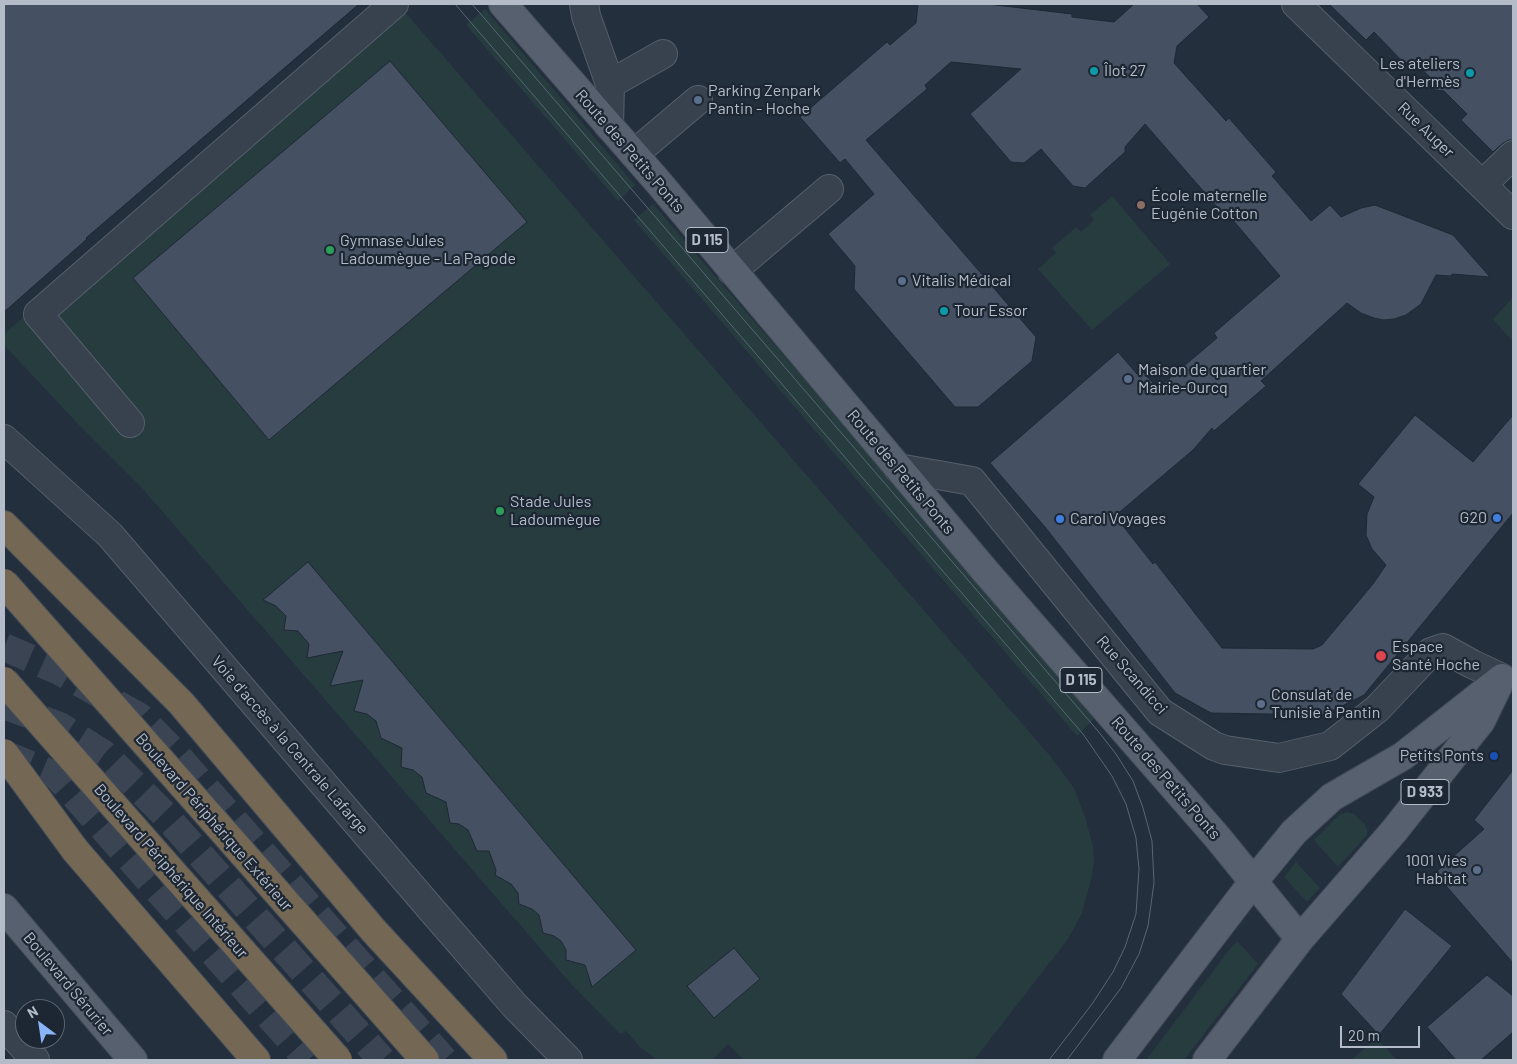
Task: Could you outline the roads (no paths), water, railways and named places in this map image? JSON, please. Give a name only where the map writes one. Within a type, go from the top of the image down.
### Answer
[{"type":"highway","points":[[4,525],[182,703],[374,931],[493,1060]]},
{"type":"highway","name":"Boulevard Périphérique Extérieur","points":[[4,583],[425,1060]]},
{"type":"highway","name":"Boulevard Périphérique Intérieur","points":[[4,681],[338,1060]]},
{"type":"highway","points":[[4,753],[75,850],[256,1060]]},
{"type":"main road","name":"Route des Petits Ponts","points":[[503,4],[634,154],[898,468],[1208,828],[1300,939]]},
{"type":"main road","name":"D 933","points":[[1116,1060],[1253,882],[1294,832],[1332,797],[1404,756],[1508,671]]},
{"type":"main road","name":"D 933","points":[[1207,1060],[1300,939],[1394,831],[1481,721],[1508,671]]},
{"type":"main road","name":"Boulevard Sérurier","points":[[4,908],[133,1060]]},
{"type":"street","points":[[130,423],[38,314],[394,4]]},
{"type":"street","points":[[584,4],[586,16],[610,84],[609,126]]},
{"type":"street","name":"Rue Auger","points":[[1296,4],[1513,215]]},
{"type":"street","points":[[610,84],[663,54]]},
{"type":"street","points":[[634,154],[698,100]]},
{"type":"street","points":[[1482,185],[1513,155]]},
{"type":"street","points":[[732,271],[829,189]]},
{"type":"street","name":"Voie d'accès à la Centrale Lafarge","points":[[4,439],[110,534],[515,1006],[568,1060]]},
{"type":"street","name":"Rue Scandicci","points":[[898,468],[972,481],[1160,712],[1214,746],[1225,750],[1279,758],[1330,746],[1377,709],[1431,652],[1443,648],[1472,664],[1508,671]]},
{"type":"street","points":[[4,1025],[35,1060]]},
{"type":"street","points":[[4,1046],[14,1060]]},
{"type":"tunnel","points":[[4,647],[59,671],[140,717],[174,752],[444,1060]]},
{"type":"tunnel","points":[[4,705],[60,726],[104,754],[164,814],[382,1060]]},
{"type":"tunnel","points":[[4,754],[57,776],[308,1060]]},
{"type":"tram line","points":[[455,4],[1083,734],[1112,776],[1126,804],[1136,838],[1139,869],[1136,914],[1125,947],[1113,972],[1092,1004],[1049,1060]]},
{"type":"tram line","points":[[472,4],[1098,731],[1116,754],[1133,781],[1152,841],[1154,883],[1148,926],[1139,954],[1121,988],[1067,1060]]},
{"type":"place","name":"Îlot 27","points":[[1094,71]]},
{"type":"place","name":"Les ateliers d'Hermès","points":[[1470,73]]},
{"type":"place","name":"Parking Zenpark Pantin - Hoche","points":[[698,100]]},
{"type":"place","name":"École maternelle Eugénie Cotton","points":[[1141,205]]},
{"type":"place","name":"Gymnase Jules Ladoumègue - La Pagode","points":[[330,250]]},
{"type":"place","name":"Vitalis Médical","points":[[902,281]]},
{"type":"place","name":"Tour Essor","points":[[944,311]]},
{"type":"place","name":"Maison de quartier Mairie-Ourcq","points":[[1128,379]]},
{"type":"place","name":"Stade Jules Ladoumègue","points":[[500,511]]},
{"type":"place","name":"G20","points":[[1497,518]]},
{"type":"place","name":"Carol Voyages","points":[[1060,519]]},
{"type":"place","name":"Espace Santé Hoche","points":[[1381,656]]},
{"type":"place","name":"Consulat de Tunisie à Pantin","points":[[1261,704]]},
{"type":"place","name":"Petits Ponts","points":[[1494,756]]},
{"type":"place","name":"1001 Vies Habitat","points":[[1477,870]]}]
